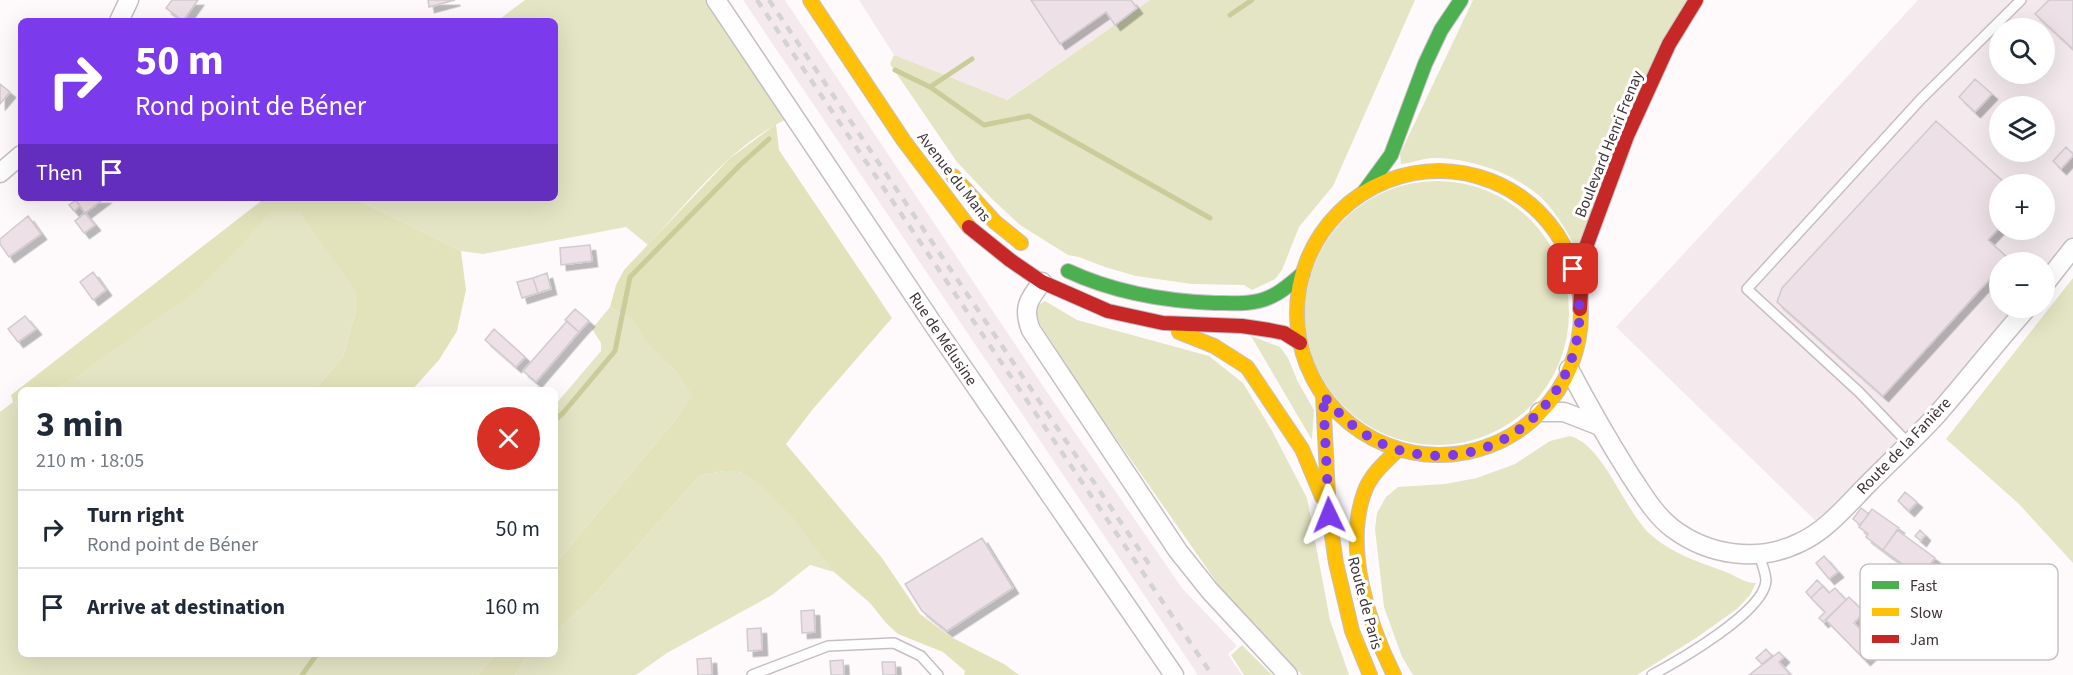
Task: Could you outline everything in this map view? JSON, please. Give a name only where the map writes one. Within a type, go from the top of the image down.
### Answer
[{"type":"main road","name":"Avenue du Mans","points":[[810,0],[904,141],[970,228],[1010,260],[1042,282],[1108,311],[1163,324],[1258,328],[1284,333],[1300,344]]},
{"type":"main road","points":[[1364,192],[1391,155],[1425,64],[1442,30],[1461,0]]},
{"type":"main road","name":"Boulevard Henri Frenay","points":[[1580,309],[1583,255],[1623,146],[1669,44],[1696,0]]},
{"type":"main road","name":"Avenue du Mans","points":[[942,163],[966,193],[994,222],[1036,253]]},
{"type":"main road","points":[[1434,171],[1467,174],[1510,190],[1528,202],[1546,220],[1560,240],[1569,257],[1577,282],[1580,309],[1579,335],[1569,369],[1556,393],[1522,428],[1500,441],[1474,450],[1433,455],[1398,450],[1372,438],[1352,425],[1323,395],[1307,367],[1300,344],[1297,305],[1303,273],[1311,250],[1327,225],[1346,205],[1364,192],[1404,175],[1434,171]]},
{"type":"main road","points":[[1060,267],[1098,284],[1126,293],[1201,302],[1254,302],[1269,298],[1303,273]]},
{"type":"main road","points":[[1163,324],[1214,346],[1247,367],[1302,449],[1329,515]]},
{"type":"main road","name":"Route de Paris","points":[[1323,395],[1329,515],[1343,595],[1352,631],[1370,675]]},
{"type":"main road","name":"Route de Paris","points":[[1394,675],[1384,659],[1365,600],[1357,540],[1358,512],[1363,494],[1372,477],[1398,450]]},
{"type":"street","points":[[120,18],[129,0]]},
{"type":"street","name":"Rue de Mélusine","points":[[717,0],[943,340],[1170,673]]},
{"type":"street","points":[[0,173],[18,158]]},
{"type":"street","points":[[2055,271],[2073,248]]},
{"type":"street","points":[[1042,282],[1031,296],[1027,307],[1026,319],[1031,330],[1178,551],[1210,591],[1288,675]]},
{"type":"street","name":"Route de la Fanière","points":[[1569,369],[1600,426],[1651,506],[1672,528],[1707,548],[1725,552],[1759,554],[1784,549],[1812,537],[1933,419],[2018,318]]},
{"type":"street","points":[[1540,412],[1564,412],[1600,426]]},
{"type":"lane","points":[[1908,443],[1859,392],[1747,289],[1922,99],[2021,0]]},
{"type":"lane","points":[[1652,675],[1689,654],[1752,606],[1766,582],[1759,554]]},
{"type":"lane","points":[[752,675],[828,646],[894,643],[921,656],[938,675]]},
{"type":"shaded area","points":[[743,0],[785,0],[1045,389],[1182,588],[1237,646],[1228,654],[1242,675],[1198,675]]},
{"type":"shaded area","points":[[859,0],[1150,0],[1005,101],[894,55]]},
{"type":"shaded area","points":[[1918,0],[2073,0],[2073,248],[2055,272],[2055,252],[1989,252],[1989,318],[2018,318],[1823,528],[1616,327]]},
{"type":"green space","points":[[525,0],[712,0],[789,118],[768,129],[730,158],[648,245],[626,227],[483,254],[461,251],[358,201],[558,201],[558,18],[501,18]]},
{"type":"green space","points":[[1150,0],[1415,0],[1333,186],[1299,227],[1282,270],[1275,279],[1252,290],[1244,285],[1192,284],[1136,276],[1068,255],[1020,225],[957,162],[890,64],[894,55],[1007,100]]},
{"type":"green space","points":[[1473,0],[1692,0],[1576,249],[1548,205],[1526,186],[1502,173],[1476,164],[1450,159],[1428,158],[1401,164],[1400,154]]},
{"type":"green space","points":[[776,124],[779,150],[892,318],[813,409],[786,444],[882,558],[920,614],[951,637],[1004,664],[1019,675],[964,675],[965,671],[943,652],[898,634],[870,603],[834,572],[794,519],[762,486],[740,472],[723,471],[699,476],[588,602],[558,629],[558,560],[677,418],[693,395],[676,372],[646,341],[632,320],[610,307],[616,285],[624,270],[729,159]]},
{"type":"green space","points":[[1437,181],[1463,184],[1487,191],[1521,211],[1539,229],[1559,263],[1566,287],[1569,313],[1566,339],[1559,363],[1539,397],[1521,415],[1487,435],[1463,442],[1437,445],[1411,442],[1387,435],[1353,415],[1335,397],[1315,363],[1308,339],[1305,313],[1308,287],[1315,263],[1335,229],[1353,211],[1387,191],[1411,184]]},
{"type":"green space","points":[[261,201],[358,201],[461,251],[466,290],[457,331],[439,360],[415,387],[317,387],[343,356],[356,311],[355,290],[299,213],[269,213],[198,289],[67,383],[58,387],[21,387]]},
{"type":"green space","points":[[268,213],[299,213],[355,289],[356,311],[343,356],[317,387],[58,387],[67,383],[249,237]]},
{"type":"green space","points":[[2073,278],[2073,563],[2019,504],[1946,439],[2041,318],[2055,318],[2055,301]]},
{"type":"green space","points":[[1045,301],[1077,320],[1209,356],[1243,383],[1271,429],[1307,498],[1330,620],[1349,675],[1302,675],[1222,590],[1090,401],[1040,324],[1034,308]]},
{"type":"green space","points":[[610,307],[632,320],[646,340],[694,395],[558,560],[558,401],[601,351],[601,343],[592,329]]},
{"type":"green space","points":[[1251,336],[1280,347],[1288,358],[1314,410],[1312,440]]},
{"type":"green space","points":[[18,390],[18,403],[13,402],[11,395]]},
{"type":"green space","points":[[13,402],[18,403],[18,657],[493,657],[477,675],[0,675],[0,412]]},
{"type":"green space","points":[[1570,436],[1582,442],[1593,452],[1641,524],[1651,535],[1659,542],[1687,557],[1744,581],[1756,583],[1750,595],[1737,609],[1637,675],[1413,675],[1402,657],[1384,607],[1375,529],[1377,513],[1386,497],[1398,487],[1445,484],[1477,478],[1515,464],[1550,441]]},
{"type":"green space","points":[[735,471],[756,481],[769,491],[793,517],[834,572],[810,565],[772,595],[667,653],[636,675],[515,675],[527,657],[558,657],[558,629],[588,602],[699,476]]},
{"type":"green space","points":[[1242,645],[1272,675],[1244,675],[1231,655]]},
{"type":"green space","points":[[493,657],[527,657],[515,675],[477,675]]},
{"type":"building","points":[[172,0],[198,0],[185,18],[179,18],[166,8]]},
{"type":"building","points":[[428,0],[455,0],[429,7]]},
{"type":"building","points":[[1031,0],[1131,0],[1137,8],[1115,25],[1106,12],[1060,44]]},
{"type":"building","points":[[2049,0],[2073,0],[2073,49],[2055,32],[2055,18],[2039,18],[2035,14]]},
{"type":"building","points":[[1975,79],[1992,94],[1975,112],[1959,97]]},
{"type":"building","points":[[0,84],[10,92],[0,104]]},
{"type":"building","points":[[1936,121],[1995,174],[1989,174],[1988,240],[2001,252],[1989,252],[1989,280],[1883,396],[1777,302],[1782,288]]},
{"type":"building","points":[[2066,147],[2073,154],[2061,169],[2054,162]]},
{"type":"building","points":[[76,201],[101,201],[85,213]]},
{"type":"building","points":[[77,201],[80,206],[74,211],[69,205]]},
{"type":"building","points":[[85,213],[95,225],[84,233],[75,221]]},
{"type":"building","points":[[28,216],[41,234],[9,257],[0,244],[0,239]]},
{"type":"building","points":[[590,245],[592,261],[561,265],[560,248]]},
{"type":"building","points":[[93,272],[106,290],[93,300],[80,282]]},
{"type":"building","points":[[547,273],[551,289],[538,293],[533,278]]},
{"type":"building","points":[[533,278],[538,293],[522,298],[517,282]]},
{"type":"building","points":[[575,309],[589,321],[579,332],[565,320]]},
{"type":"building","points":[[25,316],[36,329],[18,342],[8,329]]},
{"type":"building","points":[[567,321],[579,332],[536,382],[523,371]]},
{"type":"building","points":[[494,329],[525,357],[516,367],[485,340]]},
{"type":"building","points":[[1905,492],[1917,502],[1909,511],[1898,501]]},
{"type":"building","points":[[1861,508],[1869,514],[1860,525],[1853,519]]},
{"type":"building","points":[[1872,509],[1899,528],[1883,550],[1866,537],[1868,534],[1859,527]]},
{"type":"building","points":[[1897,530],[1935,558],[1931,564],[1903,564],[1883,550]]},
{"type":"building","points":[[1920,530],[1925,535],[1921,541],[1915,536]]},
{"type":"building","points":[[982,538],[1013,588],[947,631],[922,611],[905,584]]},
{"type":"building","points":[[1824,556],[1838,572],[1829,579],[1816,563]]},
{"type":"building","points":[[1817,580],[1823,586],[1811,598],[1806,592]]},
{"type":"building","points":[[1823,586],[1829,593],[1835,588],[1846,600],[1823,622],[1819,618],[1825,612],[1811,598]]},
{"type":"building","points":[[1849,597],[1860,608],[1860,616],[1854,623],[1860,629],[1860,655],[1826,620]]},
{"type":"building","points":[[814,610],[815,632],[802,633],[801,611]]},
{"type":"building","points":[[761,628],[762,650],[748,651],[747,629]]},
{"type":"building","points":[[1766,649],[1772,656],[1762,664],[1756,658]]},
{"type":"building","points":[[1779,652],[1784,657],[1779,662],[1790,674],[1749,675]]},
{"type":"building","points":[[711,658],[712,675],[698,675],[697,659]]},
{"type":"building","points":[[843,660],[844,675],[831,675],[830,661]]},
{"type":"building","points":[[882,662],[895,662],[896,675],[883,675]]},
{"type":"waterway","points":[[1230,15],[1252,0]]},
{"type":"waterway","points":[[895,70],[930,87],[972,59]]},
{"type":"waterway","points":[[930,87],[984,125],[1029,116],[1210,218]]},
{"type":"waterway","points":[[558,417],[615,351],[630,277],[740,165],[769,139]]},
{"type":"waterway","points":[[302,675],[315,657]]},
{"type":"railway","points":[[757,0],[1212,675]]},
{"type":"railway","points":[[769,0],[1153,570]]},
{"type":"traffic: fast","points":[[1364,192],[1391,155],[1425,64],[1441,30],[1461,0]]},
{"type":"traffic: fast","points":[[1068,271],[1104,285],[1140,294],[1196,302],[1229,303],[1263,300],[1283,290],[1303,273]]},
{"type":"traffic: slow","points":[[810,0],[904,141],[969,227]]},
{"type":"traffic: slow","points":[[1439,171],[1480,177],[1506,188],[1529,203],[1549,223],[1564,246],[1575,272],[1581,313],[1575,354],[1564,380],[1549,403],[1529,423],[1506,438],[1480,449],[1439,455],[1398,449],[1372,438],[1349,423],[1329,403],[1314,380],[1303,354],[1297,313],[1303,272],[1314,246],[1329,223],[1349,203],[1372,188],[1398,177],[1439,171]]},
{"type":"traffic: slow","points":[[953,176],[995,222],[1021,243]]},
{"type":"traffic: slow","points":[[1179,332],[1214,346],[1247,367],[1302,449],[1322,497]]},
{"type":"traffic: slow","points":[[1323,395],[1329,515],[1336,563],[1352,631],[1370,675]]},
{"type":"traffic: slow","points":[[1394,675],[1368,610],[1358,562],[1357,538],[1359,515],[1367,486],[1378,469],[1398,450]]},
{"type":"traffic: jam","points":[[1580,309],[1583,255],[1627,136],[1669,44],[1696,0]]},
{"type":"traffic: jam","points":[[969,227],[1042,282],[1108,311],[1163,323],[1242,326],[1269,330],[1284,333],[1300,343]]},
{"type":"route","points":[[1329,515],[1323,395],[1352,425],[1372,438],[1398,450],[1447,455],[1474,450],[1500,441],[1522,428],[1540,412],[1556,393],[1569,369],[1579,335],[1580,323],[1577,282],[1573,269]]}]
